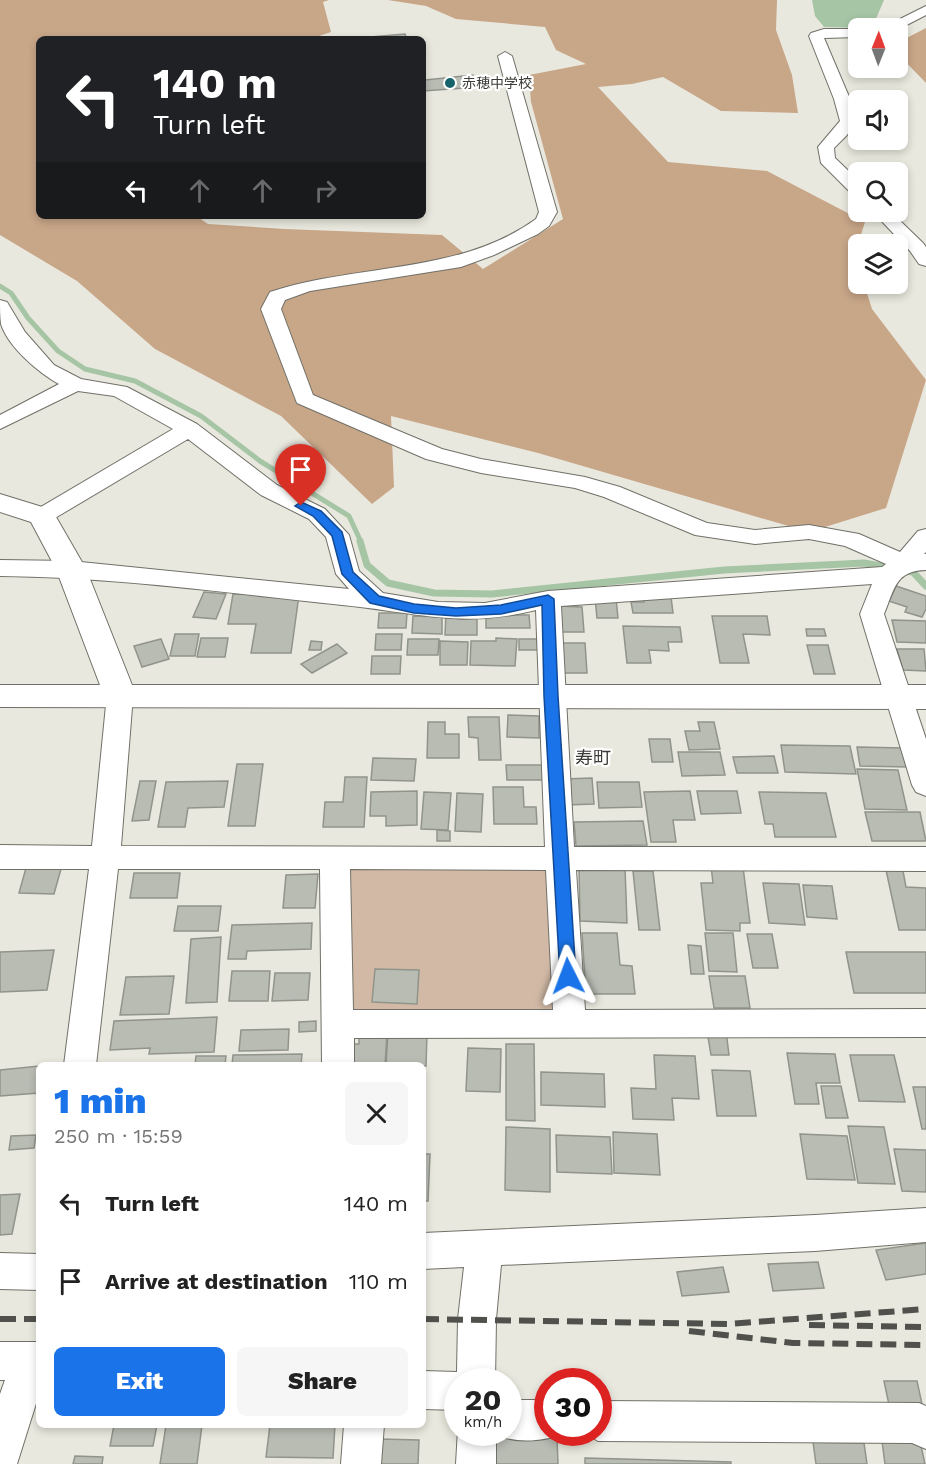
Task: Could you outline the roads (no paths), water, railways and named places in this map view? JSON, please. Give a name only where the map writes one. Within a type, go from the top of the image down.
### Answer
[{"type":"street","points":[[908,19],[926,10]]},
{"type":"street","points":[[848,33],[824,33],[816,36],[842,99],[848,121],[826,147],[827,159],[848,179]]},
{"type":"street","points":[[505,56],[548,212],[543,222],[532,230],[488,251],[454,263],[307,286],[277,296],[271,309],[304,399],[434,454],[481,466],[585,484],[612,492],[704,530],[754,537],[809,532],[851,539],[906,567]]},
{"type":"street","points":[[891,222],[917,247],[926,260]]},
{"type":"street","points":[[0,306],[17,335],[47,369],[75,384],[120,392],[189,429],[269,490],[317,514],[337,535],[348,574],[375,600]]},
{"type":"street","points":[[2,421],[75,384]]},
{"type":"street","points":[[42,516],[189,429]]},
{"type":"street","points":[[0,503],[42,516],[70,569],[120,695],[105,856],[80,1062]]},
{"type":"street","points":[[926,536],[872,615],[913,697],[926,785]]},
{"type":"street","points":[[0,568],[70,569],[375,600],[414,608],[456,612],[501,610],[548,599],[906,567]]},
{"type":"street","points":[[548,599],[551,696],[570,1024]]},
{"type":"street","points":[[0,696],[913,697]]},
{"type":"street","points":[[0,857],[926,859]]},
{"type":"street","points":[[335,858],[338,1062]]},
{"type":"street","points":[[338,1024],[926,1023]]},
{"type":"street","points":[[426,1251],[815,1233],[926,1225]]},
{"type":"street","points":[[476,1368],[477,1319],[484,1248]]},
{"type":"street","points":[[0,1272],[36,1272]]},
{"type":"street","points":[[0,1456],[23,1361]]},
{"type":"street","points":[[426,1390],[444,1391]]},
{"type":"street","points":[[612,1420],[919,1423],[926,1428]]},
{"type":"street","points":[[361,1464],[364,1428]]},
{"type":"street","points":[[476,1446],[476,1464]]},
{"type":"waterway","points":[[0,286],[11,293],[28,318],[58,351],[85,369],[135,381],[201,416],[260,461],[349,516],[361,542]]},
{"type":"waterway","points":[[360,541],[367,565],[388,583],[434,593],[492,594],[724,570],[864,563],[891,568]]},
{"type":"waterway","points":[[905,571],[913,572],[926,586]]},
{"type":"railway","points":[[426,1319],[728,1324],[926,1309]]},
{"type":"railway","points":[[0,1319],[36,1319]]},
{"type":"railway","points":[[809,1325],[926,1327]]},
{"type":"railway","points":[[689,1331],[793,1343],[926,1345]]},
{"type":"place","name":"赤穂中学校","points":[[450,83]]},
{"type":"district","name":"寿町","points":[[593,757]]}]
